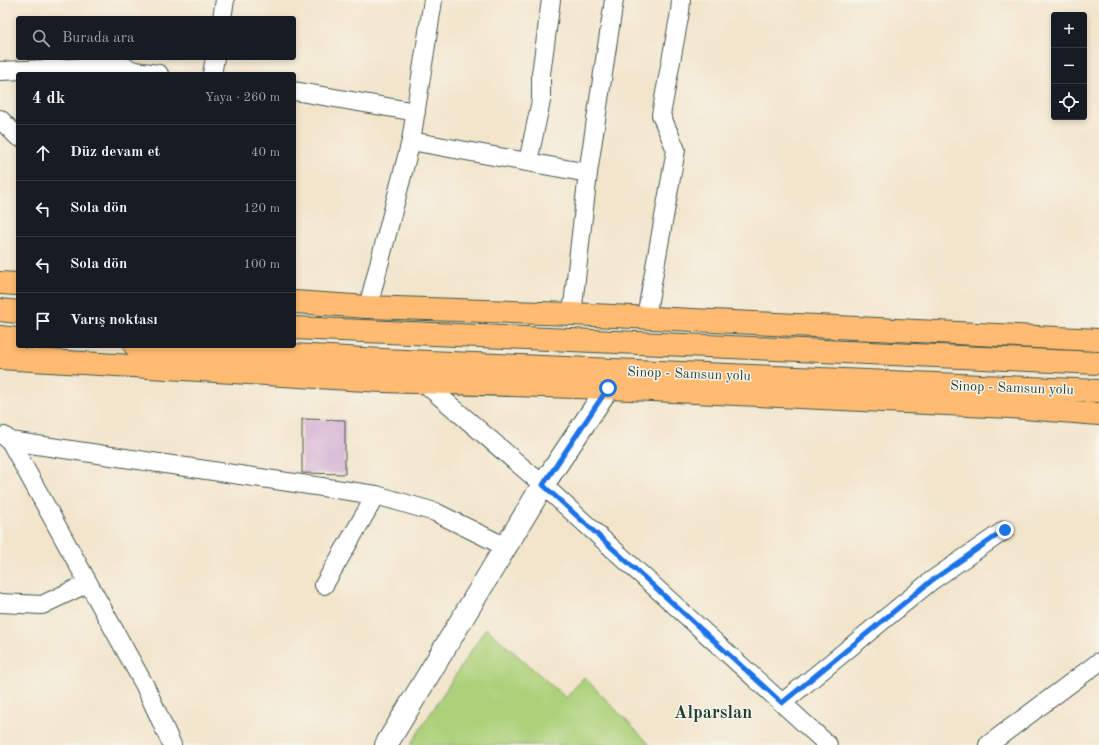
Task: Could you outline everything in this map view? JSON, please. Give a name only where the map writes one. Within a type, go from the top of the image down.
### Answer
[{"type":"highway","points":[[0,283],[16,284]]},
{"type":"highway","points":[[296,302],[368,307],[646,317],[1099,340]]},
{"type":"highway","points":[[0,310],[16,312]]},
{"type":"highway","name":"Sinop - Samsun yolu","points":[[296,328],[1099,363]]},
{"type":"highway","points":[[0,337],[16,339]]},
{"type":"highway","name":"Sinop - Samsun yolu","points":[[170,348],[398,361],[1099,392]]},
{"type":"highway","points":[[0,358],[374,381],[608,388],[1010,407],[1099,414]]},
{"type":"street","points":[[222,16],[225,0]]},
{"type":"street","points":[[368,307],[411,141],[433,0]]},
{"type":"street","points":[[528,162],[541,101],[541,74],[551,0]]},
{"type":"street","points":[[572,314],[588,173],[614,0]]},
{"type":"street","points":[[646,317],[676,150],[661,115],[681,0]]},
{"type":"street","points":[[212,72],[215,60]]},
{"type":"street","points":[[0,71],[123,66],[134,71],[142,72]]},
{"type":"street","points":[[296,92],[416,112]]},
{"type":"street","points":[[0,119],[16,134]]},
{"type":"street","points":[[411,141],[588,173]]},
{"type":"street","points":[[423,382],[543,485],[828,745]]},
{"type":"street","points":[[386,745],[543,485],[608,388]]},
{"type":"street","points":[[5,437],[376,495],[435,512],[506,547]]},
{"type":"street","points":[[5,437],[144,686],[172,745]]},
{"type":"street","points":[[324,585],[376,495]]},
{"type":"street","points":[[782,703],[931,581],[1005,530]]},
{"type":"street","points":[[0,603],[42,605],[88,584]]},
{"type":"street","points":[[988,745],[1099,662]]},
{"type":"green space","points":[[486,628],[566,698],[584,677],[650,745],[410,745]]},
{"type":"building","points":[[302,419],[345,420],[345,474],[302,473]]},
{"type":"district","name":"Alparslan","points":[[713,713]]},
{"type":"route","points":[[608,388],[543,485],[782,703],[931,581],[1005,530]]}]
